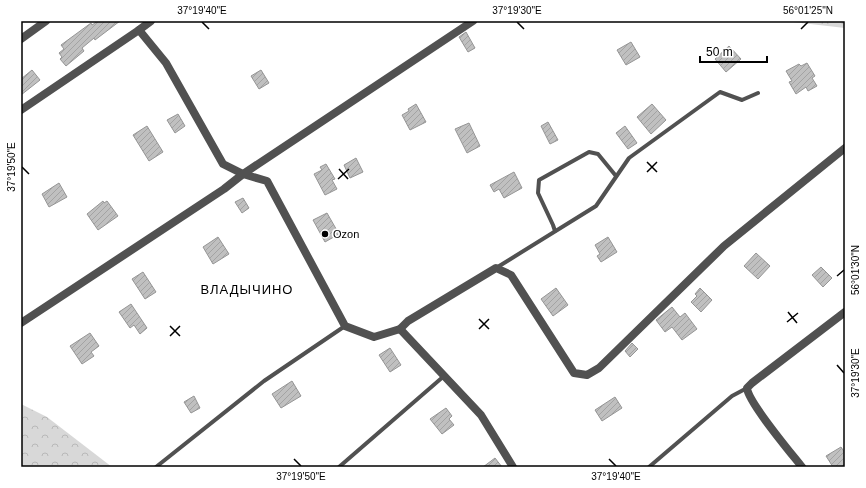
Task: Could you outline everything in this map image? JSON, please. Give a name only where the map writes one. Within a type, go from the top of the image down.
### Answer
[{"type":"street","points":[[21,39],[46,21]]},
{"type":"street","points":[[21,110],[150,21]]},
{"type":"street","points":[[21,323],[218,194],[242,174],[472,21]]},
{"type":"street","points":[[139,30],[166,63],[223,164],[242,174],[267,181],[345,326],[374,337],[400,329],[408,321],[496,268],[511,275],[574,373],[587,375],[599,368],[724,246],[845,148]]},
{"type":"street","points":[[802,467],[756,406],[748,393],[747,388],[845,313]]},
{"type":"street","points":[[400,329],[481,415],[513,467]]},
{"type":"lane","points":[[496,268],[596,206],[629,158],[720,92],[742,100],[758,93]]},
{"type":"lane","points":[[554,232],[553,224],[538,193],[539,180],[589,152],[598,154],[616,176]]},
{"type":"lane","points":[[156,467],[264,381],[345,326]]},
{"type":"lane","points":[[339,467],[444,376]]},
{"type":"lane","points":[[649,467],[732,396],[747,388]]},
{"type":"green space","points":[[784,21],[845,21],[845,28]]},
{"type":"green space","points":[[21,404],[47,417],[112,467],[21,467]]},
{"type":"building","points":[[98,21],[120,21],[95,40],[94,38],[82,48],[84,51],[66,66],[60,59],[62,57],[59,53],[64,49],[61,45],[91,23],[92,25]]},
{"type":"building","points":[[466,32],[475,48],[468,52],[459,37]]},
{"type":"building","points":[[631,42],[640,57],[626,65],[617,50]]},
{"type":"building","points":[[729,46],[741,59],[726,72],[715,59]]},
{"type":"building","points":[[807,63],[815,76],[812,78],[817,86],[808,91],[806,87],[796,94],[789,82],[792,81],[786,71],[799,64],[801,66]]},
{"type":"building","points":[[32,70],[40,80],[21,95],[21,79]]},
{"type":"building","points":[[261,70],[269,83],[259,89],[251,76]]},
{"type":"building","points":[[416,104],[426,122],[410,130],[402,115]]},
{"type":"building","points":[[652,104],[666,120],[651,134],[637,117]]},
{"type":"building","points":[[178,114],[185,126],[175,133],[167,120]]},
{"type":"building","points":[[548,122],[558,140],[550,144],[541,126]]},
{"type":"building","points":[[469,123],[480,146],[467,153],[455,129]]},
{"type":"building","points":[[147,126],[163,152],[149,161],[133,135]]},
{"type":"building","points":[[625,126],[637,143],[628,149],[616,133]]},
{"type":"building","points":[[356,158],[363,172],[350,178],[344,165]]},
{"type":"building","points":[[326,164],[335,179],[332,180],[337,189],[325,195],[314,174],[322,170],[320,167]]},
{"type":"building","points":[[514,172],[522,188],[504,198],[499,189],[494,192],[490,185]]},
{"type":"building","points":[[59,183],[67,197],[49,207],[42,194]]},
{"type":"building","points":[[243,198],[249,208],[242,213],[235,202]]},
{"type":"building","points":[[103,201],[104,203],[107,201],[118,216],[98,230],[87,214]]},
{"type":"building","points":[[327,213],[339,234],[325,242],[313,220]]},
{"type":"building","points":[[218,237],[229,254],[213,264],[203,247]]},
{"type":"building","points":[[608,237],[617,252],[601,262],[597,256],[600,254],[595,245]]},
{"type":"building","points":[[756,253],[770,266],[758,279],[744,266]]},
{"type":"building","points":[[821,267],[832,278],[823,287],[812,275]]},
{"type":"building","points":[[143,272],[156,292],[145,299],[132,279]]},
{"type":"building","points":[[556,288],[568,305],[553,316],[541,299]]},
{"type":"building","points":[[700,288],[712,300],[701,312],[691,302],[697,296],[695,294]]},
{"type":"building","points":[[131,304],[147,328],[140,334],[134,325],[130,328],[119,312]]},
{"type":"building","points":[[672,307],[680,317],[685,313],[697,329],[682,340],[672,327],[665,332],[656,320]]},
{"type":"building","points":[[90,333],[99,346],[91,352],[94,356],[82,364],[70,346]]},
{"type":"building","points":[[632,343],[638,349],[630,357],[625,351]]},
{"type":"building","points":[[390,348],[401,365],[390,372],[379,355]]},
{"type":"building","points":[[292,381],[301,396],[281,408],[272,394]]},
{"type":"building","points":[[194,396],[200,408],[191,413],[184,402]]},
{"type":"building","points":[[615,397],[622,408],[602,421],[595,410]]},
{"type":"building","points":[[446,408],[452,416],[449,419],[454,425],[442,434],[430,419]]},
{"type":"building","points":[[841,447],[845,453],[845,467],[833,467],[826,456]]},
{"type":"building","points":[[495,458],[502,467],[483,467]]},
{"type":"place","name":"Ozon","points":[[325,234]]},
{"type":"district","name":"ВЛАДЫЧИНО","points":[[247,289]]}]
